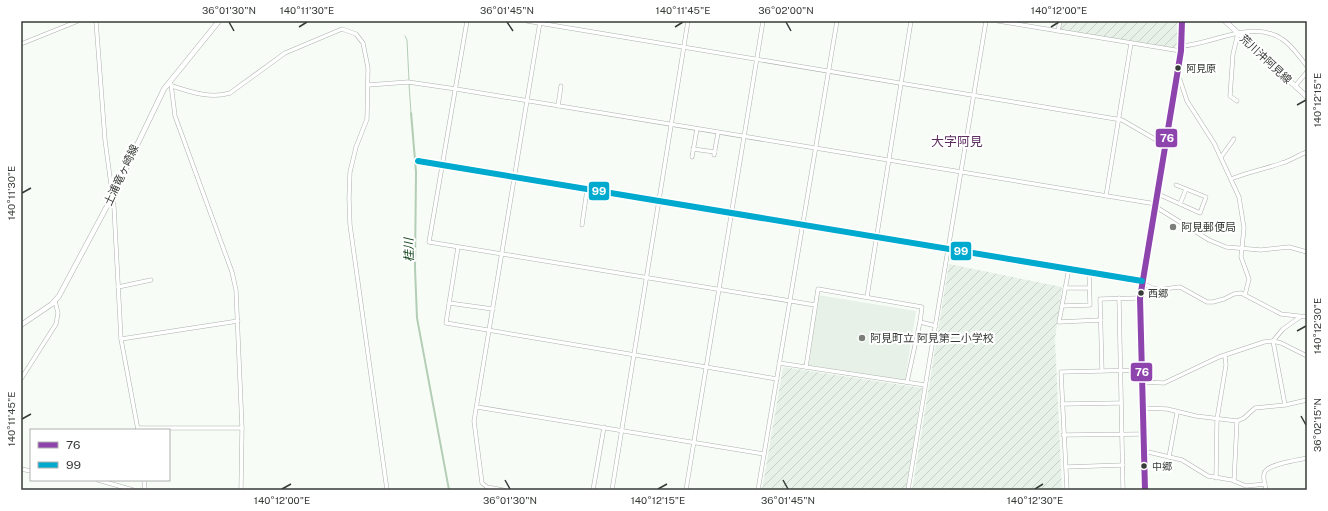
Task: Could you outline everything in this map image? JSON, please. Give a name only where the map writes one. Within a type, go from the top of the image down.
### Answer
[{"type":"main road","name":"土浦竜ヶ崎線","points":[[21,325],[55,301],[65,286],[113,195],[143,128],[170,80],[219,21]]},
{"type":"main road","name":"荒川沖阿見線","points":[[1225,21],[1307,97]]},
{"type":"main road","points":[[111,183],[118,182]]},
{"type":"main road","points":[[107,205],[111,204],[114,207]]},
{"type":"street","points":[[21,44],[78,21]]},
{"type":"street","points":[[96,21],[105,140],[114,207],[121,339],[138,429],[242,428]]},
{"type":"street","points":[[467,21],[429,242],[815,306]]},
{"type":"street","points":[[527,21],[1118,120],[1129,123],[1165,145]]},
{"type":"street","points":[[612,490],[645,278],[688,21]]},
{"type":"street","points":[[686,490],[763,21]]},
{"type":"street","points":[[758,490],[837,21]]},
{"type":"street","points":[[867,297],[911,21]]},
{"type":"street","points":[[908,490],[986,21]]},
{"type":"street","points":[[998,21],[1181,51]]},
{"type":"street","points":[[1058,31],[1060,21]]},
{"type":"street","points":[[1145,490],[1140,298],[1182,46],[1182,21]]},
{"type":"street","points":[[503,490],[487,487],[482,483],[474,421],[540,22]]},
{"type":"street","points":[[172,86],[198,94],[223,95],[230,93],[285,53],[342,29],[356,34],[363,43],[368,68],[367,118],[356,147],[350,172],[350,225],[387,490]]},
{"type":"street","points":[[1182,46],[1193,45],[1238,33],[1256,32],[1279,37],[1288,44],[1307,66]]},
{"type":"street","points":[[1237,101],[1230,96],[1233,54],[1238,33]]},
{"type":"street","points":[[1106,196],[1131,43]]},
{"type":"street","points":[[1295,86],[1307,72]]},
{"type":"street","points":[[1177,77],[1180,80],[1190,108],[1214,143],[1238,197],[1243,221],[1241,257],[1249,278],[1245,295]]},
{"type":"street","points":[[170,80],[175,116],[232,272],[236,290],[242,428],[241,490]]},
{"type":"street","points":[[368,85],[408,82],[456,89],[1106,196],[1156,206],[1217,245],[1260,250],[1289,247],[1307,252]]},
{"type":"street","points":[[558,106],[561,86]]},
{"type":"street","points":[[692,157],[697,129]]},
{"type":"street","points":[[693,149],[714,153],[718,132]]},
{"type":"street","points":[[1221,157],[1234,139]]},
{"type":"street","points":[[1231,180],[1257,170],[1282,163],[1296,155],[1307,152]]},
{"type":"street","points":[[418,161],[587,190],[1069,268],[1142,281],[1149,288],[1159,290],[1180,286],[1207,302],[1224,299],[1234,294],[1245,295],[1281,314],[1301,317],[1307,316]]},
{"type":"street","points":[[1158,194],[1200,212],[1206,197],[1176,185]]},
{"type":"street","points":[[1180,204],[1186,189]]},
{"type":"street","points":[[582,225],[587,190]]},
{"type":"street","points":[[458,247],[446,323],[777,379]]},
{"type":"street","points":[[1069,268],[1059,322],[1101,320]]},
{"type":"street","points":[[1062,306],[1090,305],[1089,272]]},
{"type":"street","points":[[118,287],[151,280]]},
{"type":"street","points":[[1065,288],[1090,288]]},
{"type":"street","points":[[806,367],[818,289],[922,307],[907,382]]},
{"type":"street","points":[[1119,298],[1123,490]]},
{"type":"street","points":[[1102,371],[1100,299],[1140,298]]},
{"type":"street","points":[[21,379],[56,324],[58,313],[55,301]]},
{"type":"street","points":[[449,303],[493,309]]},
{"type":"street","points":[[1273,341],[1283,329],[1301,317]]},
{"type":"street","points":[[121,339],[238,321]]},
{"type":"street","points":[[920,322],[936,326]]},
{"type":"street","points":[[1273,341],[1285,405]]},
{"type":"street","points":[[1142,382],[1164,383],[1225,356],[1264,342],[1273,341],[1281,343],[1307,356]]},
{"type":"street","points":[[1216,478],[1217,419],[1226,365],[1225,356]]},
{"type":"street","points":[[779,363],[925,385]]},
{"type":"street","points":[[1067,490],[1061,372],[1142,370]]},
{"type":"street","points":[[1143,408],[1167,410],[1237,421],[1241,420],[1255,408],[1285,405],[1307,400]]},
{"type":"street","points":[[1062,404],[1121,403]]},
{"type":"street","points":[[477,407],[764,454]]},
{"type":"street","points":[[1169,457],[1177,412]]},
{"type":"street","points":[[1234,481],[1237,421]]},
{"type":"street","points":[[593,490],[604,427]]},
{"type":"street","points":[[1064,435],[1144,434]]},
{"type":"street","points":[[1144,451],[1182,460],[1200,473],[1216,478],[1234,481],[1246,486],[1265,484]]},
{"type":"street","points":[[1266,490],[1264,473],[1266,470],[1273,465],[1307,458]]},
{"type":"street","points":[[1066,467],[1123,465]]},
{"type":"street","points":[[102,481],[133,490]]},
{"type":"shaded area","points":[[1062,21],[1178,21],[1178,44],[1174,48],[1060,30]]},
{"type":"shaded area","points":[[412,112],[417,172],[416,268],[418,318],[450,490],[448,490],[416,318],[414,268],[415,172],[410,113]]},
{"type":"shaded area","points":[[949,264],[1062,287],[1055,339],[1062,490],[912,490]]},
{"type":"shaded area","name":"阿見町立 阿見第二小学校","points":[[818,295],[916,311],[905,380],[809,365]]},
{"type":"shaded area","points":[[783,367],[922,388],[906,490],[762,490]]},
{"type":"waterway","name":"桂川","points":[[405,36],[407,40],[409,81]]},
{"type":"waterway","name":"桂川","points":[[409,84],[411,113]]},
{"type":"waterway","points":[[1148,380],[1155,381]]},
{"type":"transit line","name":"76","points":[[1145,490],[1140,298],[1181,51],[1182,21]]},
{"type":"transit line","name":"99","points":[[418,161],[1142,281]]},
{"type":"place","name":"阿見原","points":[[1178,68]]},
{"type":"place","name":"阿見郵便局","points":[[1173,227]]},
{"type":"place","name":"西郷","points":[[1141,293]]},
{"type":"place","name":"阿見町立 阿見第二小学校","points":[[862,338]]},
{"type":"place","name":"中郷","points":[[1144,466]]},
{"type":"district","name":"大字阿見","points":[[957,141]]}]
